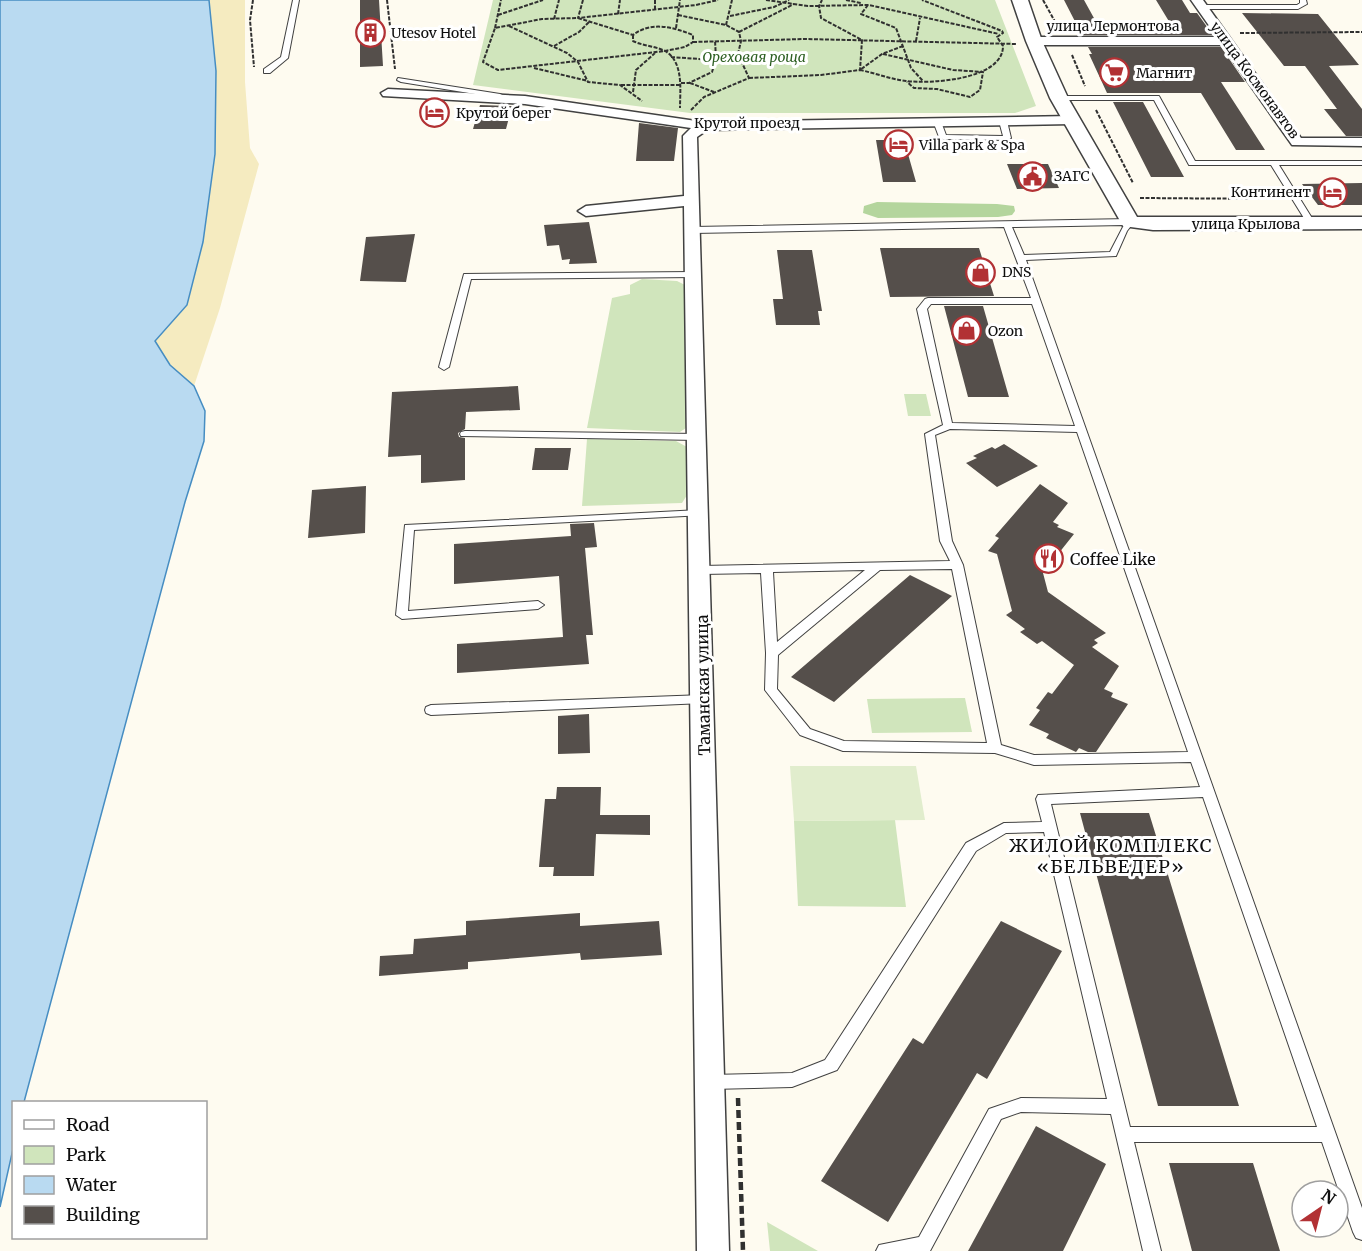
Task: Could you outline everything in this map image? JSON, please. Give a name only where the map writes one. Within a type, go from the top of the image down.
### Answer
[{"type":"street","points":[[1020,0],[1059,98],[1130,222]]},
{"type":"street","name":"улица Космонавтов","points":[[1200,4],[1297,142],[1360,142]]},
{"type":"street","name":"улица Лермонтова","points":[[1036,43],[1224,37]]},
{"type":"street","name":"Крутой проезд","points":[[389,85],[689,121],[1072,120]]},
{"type":"street","name":"Таманская улица","points":[[689,121],[704,699],[713,1251]]},
{"type":"street","points":[[586,211],[692,200]]},
{"type":"street","name":"улица Крылова","points":[[1130,222],[1153,224],[1362,223]]},
{"type":"lane","points":[[267,71],[284,58],[296,0]]},
{"type":"lane","points":[[1200,4],[1298,7],[1304,4],[1303,0]]},
{"type":"lane","points":[[401,80],[525,100]]},
{"type":"lane","points":[[389,85],[398,85],[411,90],[474,92]]},
{"type":"lane","points":[[1059,98],[1156,98],[1192,163],[1362,163]]},
{"type":"lane","points":[[1273,163],[1311,223]]},
{"type":"lane","points":[[693,230],[1130,222]]},
{"type":"lane","points":[[1021,258],[1113,254],[1123,231],[1130,222]]},
{"type":"lane","points":[[1007,225],[1082,429],[1362,1232]]},
{"type":"lane","points":[[444,367],[467,276],[694,275]]},
{"type":"lane","points":[[948,426],[922,309],[928,301],[1036,301]]},
{"type":"lane","points":[[995,748],[957,565],[946,541],[930,434],[948,426],[1082,429]]},
{"type":"lane","points":[[465,434],[698,437]]},
{"type":"lane","points":[[538,605],[402,615],[409,527],[700,513]]},
{"type":"lane","points":[[701,570],[957,565]]},
{"type":"lane","points":[[772,653],[878,566]]},
{"type":"lane","points":[[767,569],[772,653],[771,690],[805,732],[843,746],[995,748],[1034,760],[1197,757]]},
{"type":"lane","points":[[430,711],[704,699]]},
{"type":"lane","points":[[1152,1251],[1043,799],[1209,792]]},
{"type":"lane","points":[[711,1082],[792,1080],[831,1065],[971,847],[1004,828],[1050,827]]},
{"type":"lane","points":[[885,1251],[924,1245],[995,1114],[1021,1105],[1117,1107]]},
{"type":"lane","points":[[1124,1134],[1328,1135]]},
{"type":"path","points":[[253,0],[250,20],[252,61],[256,71],[267,71]]},
{"type":"path","points":[[387,0],[395,71]]},
{"type":"path","points":[[501,0],[495,28],[483,62],[498,70],[666,51],[685,47],[693,42],[715,40],[1036,43]]},
{"type":"path","points":[[498,15],[543,0]]},
{"type":"path","points":[[554,19],[559,0]]},
{"type":"path","points":[[578,18],[583,0]]},
{"type":"path","points":[[618,14],[621,0]]},
{"type":"path","points":[[655,0],[655,9]]},
{"type":"path","points":[[676,28],[680,0]]},
{"type":"path","points":[[495,28],[718,0]]},
{"type":"path","points":[[726,26],[732,0]]},
{"type":"path","points":[[767,0],[819,6],[869,5]]},
{"type":"path","points":[[730,16],[774,7],[789,0]]},
{"type":"path","points":[[822,0],[819,6],[821,18],[862,40]]},
{"type":"path","points":[[846,0],[999,34]]},
{"type":"path","points":[[689,121],[693,108],[704,97],[749,78],[821,75],[860,70],[906,81],[924,82],[983,72],[1000,59],[1003,43],[997,37],[1003,33],[1002,31],[922,0]]},
{"type":"path","points":[[1043,0],[1067,43],[1090,98],[1135,188]]},
{"type":"path","points":[[739,32],[795,3]]},
{"type":"path","points":[[869,5],[861,14],[896,28],[913,73],[924,82]]},
{"type":"path","points":[[678,15],[726,26],[739,32]]},
{"type":"path","points":[[578,18],[633,35]]},
{"type":"path","points":[[916,41],[920,18]]},
{"type":"path","points":[[554,46],[579,32],[590,21]]},
{"type":"path","points":[[508,26],[554,46],[578,62],[588,81]]},
{"type":"path","points":[[633,35],[636,32],[658,26],[676,28],[693,34],[693,42]]},
{"type":"path","points":[[739,32],[741,41],[738,54],[749,78]]},
{"type":"path","points":[[1224,37],[1362,32]]},
{"type":"path","points":[[633,35],[633,41],[639,45],[666,51],[678,69],[681,84],[680,107],[689,121]]},
{"type":"path","points":[[530,67],[588,81],[620,85],[689,83],[712,72],[716,59],[715,40]]},
{"type":"path","points":[[860,70],[862,40]]},
{"type":"path","points":[[860,70],[882,54],[903,46]]},
{"type":"path","points":[[633,92],[636,84],[636,70],[656,52]]},
{"type":"path","points":[[882,54],[953,70],[983,72]]},
{"type":"path","points":[[670,57],[741,62]]},
{"type":"path","points":[[906,81],[914,88],[937,89],[970,96],[980,90],[983,72]]},
{"type":"path","points":[[689,83],[715,92]]},
{"type":"path","points":[[620,85],[646,102]]},
{"type":"path","points":[[672,107],[680,107]]},
{"type":"path","points":[[1144,207],[1140,198],[1296,200]]},
{"type":"green space","name":"Ореховая роща","points":[[493,0],[995,0],[1036,106],[1015,113],[690,113],[473,85]]},
{"type":"green space","points":[[877,202],[997,204],[1014,206],[1015,211],[1012,215],[998,217],[878,218],[863,213],[864,206]]},
{"type":"green space","points":[[642,279],[677,281],[687,286],[686,428],[680,432],[587,428],[612,298],[630,294],[630,285]]},
{"type":"green space","points":[[904,394],[926,394],[931,416],[908,416]]},
{"type":"green space","points":[[587,439],[676,441],[687,447],[689,492],[682,503],[582,506]]},
{"type":"green space","points":[[965,698],[972,732],[872,733],[867,699]]},
{"type":"green space","points":[[790,766],[916,766],[925,820],[794,821]]},
{"type":"green space","points":[[895,820],[906,907],[798,906],[794,821]]},
{"type":"green space","points":[[767,1222],[818,1251],[770,1251]]},
{"type":"sand","points":[[209,0],[245,0],[245,82],[250,148],[259,164],[220,308],[194,386],[170,365],[155,341],[187,305],[203,242],[215,154],[216,71]]},
{"type":"water","points":[[0,0],[209,0],[216,71],[215,154],[203,242],[187,305],[155,341],[170,365],[194,386],[205,411],[204,441],[185,502],[24,1101],[12,1101],[12,1153],[0,1207]]},
{"type":"building","name":"Utesov Hotel","points":[[360,0],[379,0],[383,66],[360,67]]},
{"type":"building","points":[[1064,0],[1084,0],[1100,29],[1173,28],[1156,0],[1182,0],[1190,13],[1197,13],[1213,35],[1082,35]]},
{"type":"building","points":[[1242,13],[1318,14],[1359,65],[1329,66],[1362,109],[1362,136],[1346,136],[1324,109],[1337,109],[1305,66],[1284,66]]},
{"type":"building","points":[[1088,47],[1221,47],[1245,82],[1221,82],[1265,150],[1236,150],[1201,93],[1107,93]]},
{"type":"building","points":[[1113,102],[1143,102],[1184,177],[1151,177]]},
{"type":"building","points":[[480,105],[512,106],[506,129],[473,129]]},
{"type":"building","points":[[639,123],[678,128],[674,161],[636,161]]},
{"type":"building","points":[[876,140],[904,140],[916,182],[883,182]]},
{"type":"building","name":"ЗАГС","points":[[1007,164],[1048,164],[1059,188],[1017,189]]},
{"type":"building","name":"Континент","points":[[1362,183],[1362,205],[1318,205],[1302,184]]},
{"type":"building","points":[[589,222],[597,263],[569,264],[570,259],[562,260],[559,245],[547,246],[544,225]]},
{"type":"building","points":[[415,234],[406,282],[360,281],[366,237]]},
{"type":"building","points":[[880,248],[979,248],[994,296],[890,297]]},
{"type":"building","points":[[777,250],[812,250],[822,311],[818,311],[820,325],[776,325],[773,299],[783,299]]},
{"type":"building","points":[[944,306],[983,306],[1009,397],[968,397]]},
{"type":"building","points":[[518,386],[520,410],[466,412],[465,429],[458,433],[459,437],[465,438],[465,480],[421,483],[421,455],[388,457],[392,392]]},
{"type":"building","points":[[1004,444],[1038,466],[997,487],[966,463],[977,458],[973,456]]},
{"type":"building","points":[[535,448],[571,448],[568,470],[532,470]]},
{"type":"building","points":[[1040,484],[1068,503],[1053,522],[1059,525],[1057,527],[1074,534],[1043,573],[1048,592],[1106,633],[1094,640],[1098,643],[1092,647],[1119,666],[1104,689],[1113,693],[1111,697],[1128,704],[1096,752],[1088,752],[1079,748],[1076,752],[1046,738],[1049,734],[1029,725],[1040,710],[1036,708],[1048,692],[1052,694],[1074,665],[1042,641],[1037,644],[1020,632],[1025,629],[1006,615],[1012,611],[997,554],[988,551],[999,538],[995,536]]},
{"type":"building","points":[[366,486],[365,533],[308,538],[312,490]]},
{"type":"building","points":[[594,523],[597,547],[585,548],[593,635],[586,635],[589,664],[457,673],[457,644],[563,637],[559,576],[454,584],[454,544],[571,536],[570,524]]},
{"type":"building","points":[[910,575],[952,596],[834,702],[791,677]]},
{"type":"building","points":[[589,714],[590,753],[558,754],[558,716]]},
{"type":"building","points":[[557,787],[601,787],[600,815],[650,815],[650,835],[596,834],[594,876],[553,876],[554,867],[539,867],[545,799],[556,799]]},
{"type":"building","points":[[1080,813],[1149,813],[1239,1106],[1158,1106]]},
{"type":"building","points":[[580,913],[580,926],[659,921],[662,955],[581,960],[580,953],[468,962],[468,969],[379,976],[380,956],[413,954],[414,939],[466,935],[466,921]]},
{"type":"building","points":[[1001,921],[1062,951],[987,1079],[977,1073],[888,1222],[821,1181],[913,1038],[923,1044]]},
{"type":"building","points":[[1036,1126],[1106,1164],[1063,1251],[968,1251]]},
{"type":"building","points":[[1169,1163],[1253,1163],[1280,1251],[1192,1251]]},
{"type":"place","name":"Utesov Hotel","points":[[370,33]]},
{"type":"place","name":"Магнит","points":[[1115,73]]},
{"type":"place","name":"Крутой берег","points":[[435,113]]},
{"type":"place","name":"Villa park & Spa","points":[[898,145]]},
{"type":"place","name":"ЗАГС","points":[[1033,176]]},
{"type":"place","name":"Континент","points":[[1332,192]]},
{"type":"place","name":"DNS","points":[[981,272]]},
{"type":"place","name":"Ozon","points":[[967,331]]},
{"type":"place","name":"Coffee Like","points":[[1049,559]]},
{"type":"district","name":"ЖИЛОЙ КОМПЛЕКС «БЕЛЬВЕДЕР»","points":[[1111,856]]}]
